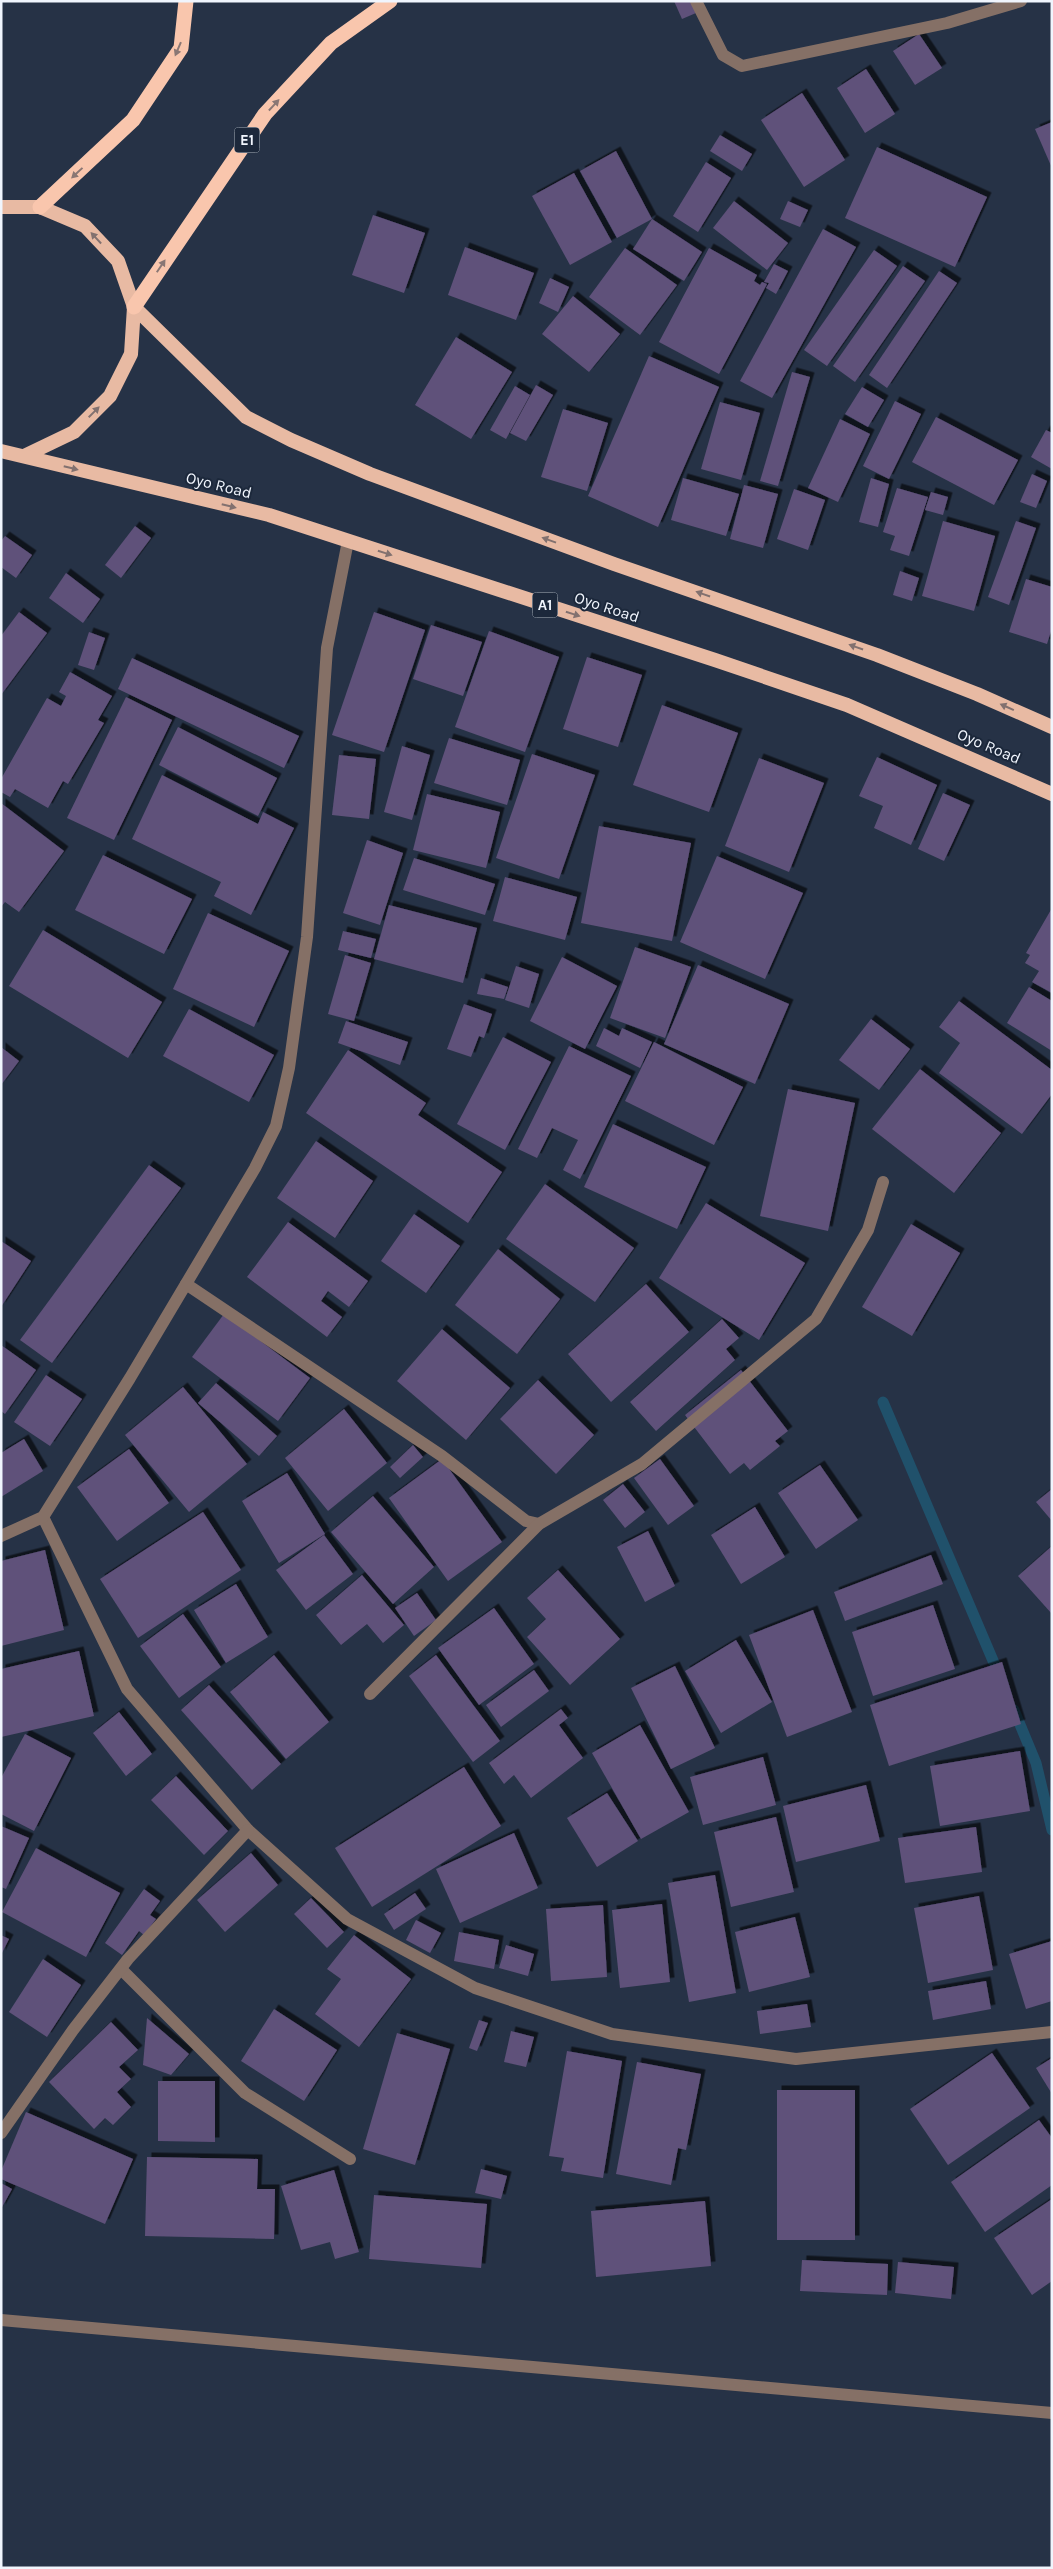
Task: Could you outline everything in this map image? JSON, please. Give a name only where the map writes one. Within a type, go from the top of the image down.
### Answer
[{"type":"highway","points":[[40,208],[133,120],[181,48],[186,1]]},
{"type":"highway","name":"E1","points":[[134,307],[265,114],[331,43],[390,1]]},
{"type":"highway","points":[[1,207],[40,208],[85,226],[118,261],[134,307],[131,354],[110,396],[74,432],[24,456]]},
{"type":"highway","points":[[134,307],[246,417],[291,440],[370,474],[614,564],[877,655],[977,694],[1052,727]]},
{"type":"highway","name":"Oyo Road","points":[[1,451],[269,515],[847,705],[1052,794]]},
{"type":"street","points":[[696,1],[723,55],[742,66],[947,23],[1021,1]]},
{"type":"street","points":[[1,1536],[43,1517],[186,1284],[255,1168],[276,1126],[289,1068],[308,937],[327,648],[348,541]]},
{"type":"street","points":[[370,1694],[539,1524],[642,1464],[816,1319],[868,1230],[883,1182]]},
{"type":"street","points":[[186,1284],[442,1456],[526,1521],[539,1524]]},
{"type":"street","points":[[43,1517],[127,1689],[248,1830],[347,1919],[475,1988],[612,2034],[796,2059],[1052,2032]]},
{"type":"street","points":[[1,2133],[120,1969],[248,1830]]},
{"type":"street","points":[[120,1969],[245,2093],[350,2159]]},
{"type":"street","points":[[1,2320],[1052,2413]]},
{"type":"building","points":[[674,1],[691,1],[696,13],[682,19]]},
{"type":"building","points":[[919,34],[942,68],[915,85],[893,51]]},
{"type":"building","points":[[866,69],[895,114],[865,133],[837,88]]},
{"type":"building","points":[[802,93],[845,160],[804,187],[761,120]]},
{"type":"building","points":[[1052,122],[1052,168],[1035,129]]},
{"type":"building","points":[[720,135],[752,154],[742,171],[710,151]]},
{"type":"building","points":[[877,147],[987,197],[955,267],[845,218]]},
{"type":"building","points":[[616,151],[652,219],[617,238],[580,171]]},
{"type":"building","points":[[706,162],[731,178],[698,232],[673,216]]},
{"type":"building","points":[[574,173],[612,242],[570,265],[532,196]]},
{"type":"building","points":[[734,201],[788,243],[767,270],[713,228]]},
{"type":"building","points":[[788,201],[808,210],[800,227],[780,219]]},
{"type":"building","points":[[373,215],[425,233],[404,293],[352,275]]},
{"type":"building","points":[[652,219],[702,252],[684,281],[633,249]]},
{"type":"building","points":[[823,229],[856,247],[772,398],[740,381]]},
{"type":"building","points":[[465,247],[534,273],[516,320],[448,295]]},
{"type":"building","points":[[625,248],[677,285],[640,335],[589,297]]},
{"type":"building","points":[[709,248],[757,275],[754,281],[760,285],[762,282],[767,284],[719,374],[659,342]]},
{"type":"building","points":[[874,250],[897,266],[827,366],[804,350]]},
{"type":"building","points":[[774,264],[788,271],[776,294],[766,288],[769,283],[764,282]]},
{"type":"building","points":[[903,266],[925,281],[855,382],[833,366]]},
{"type":"building","points":[[939,271],[957,283],[887,388],[869,375]]},
{"type":"building","points":[[550,278],[569,287],[558,312],[539,303]]},
{"type":"building","points":[[573,296],[620,334],[589,372],[542,334]]},
{"type":"building","points":[[456,337],[512,372],[471,439],[415,405]]},
{"type":"building","points":[[649,356],[719,387],[658,527],[588,496]]},
{"type":"building","points":[[792,372],[810,377],[778,486],[760,481]]},
{"type":"building","points":[[536,385],[553,395],[526,441],[510,433]]},
{"type":"building","points":[[515,386],[530,395],[506,439],[490,430]]},
{"type":"building","points":[[862,387],[884,400],[868,427],[845,414]]},
{"type":"building","points":[[895,401],[921,414],[889,479],[863,466]]},
{"type":"building","points":[[720,402],[760,413],[741,480],[701,469]]},
{"type":"building","points":[[563,409],[608,423],[587,491],[541,477]]},
{"type":"building","points":[[936,417],[1018,460],[994,505],[912,462]]},
{"type":"building","points":[[840,419],[870,434],[838,502],[808,488]]},
{"type":"building","points":[[1046,430],[1052,433],[1052,469],[1031,457]]},
{"type":"building","points":[[1032,474],[1047,481],[1036,508],[1020,502]]},
{"type":"building","points":[[683,478],[739,494],[726,536],[671,520]]},
{"type":"building","points":[[871,478],[889,484],[878,527],[859,522]]},
{"type":"building","points":[[744,485],[778,494],[763,548],[730,539]]},
{"type":"building","points":[[897,488],[928,497],[909,556],[890,550],[895,536],[883,532]]},
{"type":"building","points":[[794,489],[825,500],[808,550],[777,539]]},
{"type":"building","points":[[931,492],[948,497],[943,515],[925,510]]},
{"type":"building","points":[[943,521],[995,536],[974,611],[922,596]]},
{"type":"building","points":[[1016,521],[1036,528],[1009,605],[988,597]]},
{"type":"building","points":[[135,526],[151,538],[121,578],[105,565]]},
{"type":"building","points":[[5,536],[32,555],[16,578],[1,567],[1,541]]},
{"type":"building","points":[[900,571],[919,578],[912,601],[893,595]]},
{"type":"building","points":[[66,573],[100,599],[83,623],[49,598]]},
{"type":"building","points":[[1026,579],[1052,587],[1052,628],[1047,644],[1009,632]]},
{"type":"building","points":[[19,612],[47,633],[1,695],[1,636]]},
{"type":"building","points":[[374,612],[425,630],[384,752],[332,735]]},
{"type":"building","points":[[431,625],[482,642],[463,696],[413,679]]},
{"type":"building","points":[[489,631],[559,657],[525,752],[455,727]]},
{"type":"building","points":[[89,632],[105,638],[94,670],[78,665]]},
{"type":"building","points":[[587,657],[642,675],[618,747],[563,729]]},
{"type":"building","points":[[132,658],[299,736],[284,768],[118,689]]},
{"type":"building","points":[[70,672],[112,696],[98,720],[104,723],[68,784],[63,781],[48,808],[15,789],[10,797],[1,792],[1,779],[47,698],[61,706],[66,696],[59,692]]},
{"type":"building","points":[[126,697],[172,720],[114,840],[67,818]]},
{"type":"building","points":[[662,705],[738,733],[709,812],[633,785]]},
{"type":"building","points":[[178,727],[277,778],[258,816],[159,765]]},
{"type":"building","points":[[449,738],[520,760],[507,805],[434,783]]},
{"type":"building","points":[[402,746],[430,755],[412,820],[384,812]]},
{"type":"building","points":[[532,754],[595,775],[559,879],[496,858]]},
{"type":"building","points":[[339,755],[376,759],[369,819],[332,815]]},
{"type":"building","points":[[877,757],[937,785],[911,845],[874,828],[883,806],[859,796]]},
{"type":"building","points":[[759,758],[824,783],[789,872],[725,846]]},
{"type":"building","points":[[162,775],[258,824],[263,812],[294,828],[251,915],[214,896],[221,882],[132,839]]},
{"type":"building","points":[[943,793],[970,805],[944,861],[918,849]]},
{"type":"building","points":[[427,794],[500,812],[486,868],[413,850]]},
{"type":"building","points":[[1,803],[64,851],[19,912],[5,902],[1,907]]},
{"type":"building","points":[[599,826],[691,843],[672,941],[581,923]]},
{"type":"building","points":[[367,840],[403,853],[380,925],[343,913]]},
{"type":"building","points":[[103,855],[192,899],[164,954],[75,910]]},
{"type":"building","points":[[717,856],[803,893],[765,979],[680,942]]},
{"type":"building","points":[[414,858],[495,884],[485,915],[403,890]]},
{"type":"building","points":[[505,877],[577,897],[565,940],[493,921]]},
{"type":"building","points":[[389,905],[477,928],[463,983],[374,959]]},
{"type":"building","points":[[1052,908],[1052,993],[1032,982],[1039,971],[1025,963],[1030,955],[1026,953]]},
{"type":"building","points":[[208,913],[289,951],[254,1027],[173,989]]},
{"type":"building","points":[[43,930],[162,1002],[128,1058],[9,986]]},
{"type":"building","points":[[343,931],[376,939],[371,958],[338,950]]},
{"type":"building","points":[[635,947],[691,967],[665,1038],[610,1018]]},
{"type":"building","points":[[345,955],[371,963],[354,1021],[328,1014]]},
{"type":"building","points":[[562,957],[617,986],[585,1049],[530,1021]]},
{"type":"building","points":[[698,965],[789,1004],[755,1084],[664,1044]]},
{"type":"building","points":[[516,966],[539,974],[529,1008],[505,1000]]},
{"type":"building","points":[[481,978],[508,987],[504,999],[477,994]]},
{"type":"building","points":[[1029,987],[1052,1001],[1052,1051],[1007,1023]]},
{"type":"building","points":[[959,1001],[1052,1070],[1052,1094],[1022,1134],[939,1073],[960,1043],[939,1027]]},
{"type":"building","points":[[464,1004],[492,1014],[484,1038],[479,1036],[471,1057],[447,1049]]},
{"type":"building","points":[[189,1009],[274,1055],[249,1102],[163,1056]]},
{"type":"building","points":[[871,1019],[910,1049],[879,1090],[839,1060]]},
{"type":"building","points":[[346,1021],[408,1042],[400,1065],[338,1043]]},
{"type":"building","points":[[604,1028],[619,1036],[622,1028],[652,1042],[640,1068],[596,1046]]},
{"type":"building","points":[[503,1037],[551,1062],[505,1150],[457,1124]]},
{"type":"building","points":[[654,1042],[743,1087],[714,1145],[625,1101]]},
{"type":"building","points":[[569,1046],[631,1076],[580,1179],[563,1170],[578,1140],[552,1128],[537,1158],[518,1149]]},
{"type":"building","points":[[1,1047],[19,1061],[1,1085]]},
{"type":"building","points":[[348,1050],[426,1103],[418,1115],[502,1172],[468,1223],[306,1113]]},
{"type":"building","points":[[920,1069],[1001,1133],[954,1193],[872,1129]]},
{"type":"building","points":[[788,1089],[855,1103],[828,1231],[760,1216]]},
{"type":"building","points":[[613,1124],[706,1167],[677,1229],[584,1187]]},
{"type":"building","points":[[316,1141],[373,1181],[335,1238],[277,1198]]},
{"type":"building","points":[[149,1165],[181,1188],[52,1363],[20,1340]]},
{"type":"building","points":[[545,1184],[634,1248],[595,1302],[506,1239]]},
{"type":"building","points":[[706,1203],[805,1263],[759,1340],[659,1278]]},
{"type":"building","points":[[414,1214],[460,1246],[426,1293],[381,1261]]},
{"type":"building","points":[[288,1222],[368,1281],[349,1307],[328,1291],[321,1301],[342,1317],[327,1337],[247,1277]]},
{"type":"building","points":[[911,1224],[960,1253],[912,1336],[862,1307]]},
{"type":"building","points":[[1,1241],[31,1261],[1,1307]]},
{"type":"building","points":[[498,1249],[560,1299],[517,1354],[455,1305]]},
{"type":"building","points":[[646,1284],[689,1332],[611,1402],[568,1354]]},
{"type":"building","points":[[224,1314],[310,1378],[278,1421],[192,1357]]},
{"type":"building","points":[[722,1319],[739,1338],[726,1349],[735,1360],[656,1431],[630,1402]]},
{"type":"building","points":[[442,1329],[510,1388],[466,1440],[397,1381]]},
{"type":"building","points":[[1,1345],[36,1370],[5,1414],[1,1411]]},
{"type":"building","points":[[741,1370],[788,1431],[775,1441],[780,1446],[750,1470],[744,1463],[730,1474],[685,1415]]},
{"type":"building","points":[[46,1375],[82,1399],[50,1446],[14,1422]]},
{"type":"building","points":[[538,1380],[594,1435],[556,1474],[500,1419]]},
{"type":"building","points":[[216,1383],[277,1436],[259,1456],[198,1403]]},
{"type":"building","points":[[183,1387],[247,1464],[189,1512],[125,1435]]},
{"type":"building","points":[[344,1409],[387,1463],[328,1511],[285,1458]]},
{"type":"building","points":[[24,1439],[43,1471],[1,1497],[1,1453]]},
{"type":"building","points":[[413,1445],[423,1457],[400,1478],[390,1467]]},
{"type":"building","points":[[129,1449],[169,1503],[117,1541],[77,1487]]},
{"type":"building","points":[[442,1459],[502,1542],[448,1581],[389,1498]]},
{"type":"building","points":[[660,1459],[694,1506],[668,1525],[634,1478]]},
{"type":"building","points":[[820,1465],[858,1520],[816,1549],[778,1493]]},
{"type":"building","points":[[287,1473],[325,1534],[279,1563],[242,1501]]},
{"type":"building","points":[[623,1484],[645,1512],[625,1528],[603,1500]]},
{"type":"building","points":[[1052,1489],[1052,1521],[1036,1502]]},
{"type":"building","points":[[373,1496],[434,1567],[393,1604],[331,1532]]},
{"type":"building","points":[[755,1507],[785,1557],[741,1584],[711,1535]]},
{"type":"building","points":[[203,1512],[241,1570],[138,1638],[100,1579]]},
{"type":"building","points":[[648,1531],[675,1586],[645,1602],[617,1547]]},
{"type":"building","points":[[324,1535],[353,1574],[306,1610],[276,1570]]},
{"type":"building","points":[[1052,1546],[1052,1614],[1018,1576]]},
{"type":"building","points":[[45,1550],[64,1630],[1,1646],[1,1561]]},
{"type":"building","points":[[931,1555],[943,1584],[845,1621],[834,1592]]},
{"type":"building","points":[[558,1570],[620,1639],[570,1685],[527,1637],[546,1619],[527,1598]]},
{"type":"building","points":[[362,1575],[404,1625],[383,1643],[367,1624],[341,1645],[316,1615]]},
{"type":"building","points":[[236,1584],[268,1637],[226,1663],[194,1610]]},
{"type":"building","points":[[417,1593],[436,1620],[414,1636],[395,1608]]},
{"type":"building","points":[[933,1605],[955,1669],[873,1696],[852,1632]]},
{"type":"building","points":[[494,1608],[534,1664],[479,1705],[438,1648]]},
{"type":"building","points":[[813,1610],[852,1712],[787,1737],[749,1635]]},
{"type":"building","points":[[183,1614],[221,1667],[179,1698],[140,1646]]},
{"type":"building","points":[[736,1640],[772,1702],[721,1733],[685,1671]]},
{"type":"building","points":[[79,1651],[94,1716],[1,1737],[1,1669]]},
{"type":"building","points":[[274,1655],[329,1722],[286,1759],[230,1692]]},
{"type":"building","points":[[436,1655],[500,1741],[473,1762],[409,1676]]},
{"type":"building","points":[[1002,1662],[1021,1724],[889,1766],[870,1705]]},
{"type":"building","points":[[675,1666],[715,1748],[671,1769],[631,1688]]},
{"type":"building","points":[[534,1670],[549,1691],[501,1727],[486,1705]]},
{"type":"building","points":[[209,1685],[281,1764],[252,1790],[181,1710]]},
{"type":"building","points":[[561,1709],[568,1718],[559,1725],[583,1758],[531,1798],[514,1775],[504,1784],[489,1763]]},
{"type":"building","points":[[119,1712],[152,1754],[126,1776],[93,1733]]},
{"type":"building","points":[[640,1725],[689,1812],[641,1839],[592,1753]]},
{"type":"building","points":[[25,1734],[71,1758],[34,1831],[1,1814],[1,1778]]},
{"type":"building","points":[[1020,1751],[1030,1811],[940,1826],[930,1766]]},
{"type":"building","points":[[763,1757],[776,1805],[703,1825],[690,1777]]},
{"type":"building","points":[[464,1767],[501,1826],[372,1907],[335,1848]]},
{"type":"building","points":[[176,1776],[228,1831],[204,1855],[151,1800]]},
{"type":"building","points":[[866,1785],[880,1841],[796,1862],[783,1806]]},
{"type":"building","points":[[607,1793],[638,1841],[597,1867],[567,1818]]},
{"type":"building","points":[[776,1817],[794,1892],[731,1907],[714,1832]]},
{"type":"building","points":[[1,1826],[29,1838],[6,1889],[1,1887]]},
{"type":"building","points":[[976,1827],[982,1872],[905,1883],[898,1838]]},
{"type":"building","points":[[514,1833],[538,1888],[460,1923],[436,1869]]},
{"type":"building","points":[[36,1848],[120,1893],[86,1957],[2,1912]]},
{"type":"building","points":[[251,1853],[278,1885],[225,1932],[197,1900]]},
{"type":"building","points":[[715,1875],[736,1993],[689,2002],[668,1883]]},
{"type":"building","points":[[144,1889],[160,1901],[150,1915],[156,1919],[144,1935],[139,1931],[122,1955],[105,1943]]},
{"type":"building","points":[[415,1893],[426,1909],[394,1930],[384,1914]]},
{"type":"building","points":[[979,1896],[993,1970],[928,1983],[914,1908]]},
{"type":"building","points":[[311,1898],[344,1932],[327,1948],[294,1914]]},
{"type":"building","points":[[662,1904],[670,1982],[620,1988],[612,1910]]},
{"type":"building","points":[[603,1905],[607,1977],[551,1981],[546,1909]]},
{"type":"building","points":[[795,1917],[810,1977],[749,1992],[735,1932]]},
{"type":"building","points":[[416,1920],[441,1933],[430,1953],[406,1940]]},
{"type":"building","points":[[459,1932],[499,1940],[494,1969],[454,1961]]},
{"type":"building","points":[[1,1935],[9,1939],[1,1955]]},
{"type":"building","points":[[354,1935],[411,1979],[359,2047],[315,2014],[341,1979],[327,1969]]},
{"type":"building","points":[[1052,1941],[1052,2001],[1026,2009],[1009,1954]]},
{"type":"building","points":[[506,1945],[534,1954],[528,1976],[499,1968]]},
{"type":"building","points":[[43,1959],[81,1985],[47,2037],[9,2012]]},
{"type":"building","points":[[986,1981],[991,2009],[933,2020],[928,1991]]},
{"type":"building","points":[[807,2004],[811,2027],[760,2034],[757,2011]]},
{"type":"building","points":[[274,2009],[337,2050],[304,2101],[241,2061]]},
{"type":"building","points":[[147,2018],[189,2054],[171,2075],[143,2065]]},
{"type":"building","points":[[479,2020],[488,2023],[477,2051],[469,2048]]},
{"type":"building","points":[[111,2022],[138,2050],[119,2067],[131,2079],[117,2092],[131,2107],[113,2125],[105,2118],[94,2129],[49,2082]]},
{"type":"building","points":[[511,2031],[534,2037],[526,2067],[504,2062]]},
{"type":"building","points":[[397,2033],[450,2049],[415,2165],[363,2149]]},
{"type":"building","points":[[567,2051],[622,2061],[603,2178],[561,2171],[564,2158],[549,2156]]},
{"type":"building","points":[[992,2053],[1030,2108],[948,2165],[910,2109]]},
{"type":"building","points":[[1052,2058],[1052,2094],[1036,2068]]},
{"type":"building","points":[[637,2062],[701,2074],[686,2150],[678,2148],[671,2185],[616,2174]]},
{"type":"building","points":[[158,2081],[215,2081],[215,2142],[158,2141]]},
{"type":"building","points":[[777,2090],[855,2090],[855,2240],[777,2240]]},
{"type":"building","points":[[26,2112],[133,2159],[105,2224],[1,2179],[1,2171]]},
{"type":"building","points":[[1039,2120],[1052,2138],[1052,2185],[985,2232],[951,2182]]},
{"type":"building","points":[[147,2157],[258,2159],[257,2189],[275,2189],[274,2239],[145,2236]]},
{"type":"building","points":[[481,2169],[507,2176],[501,2199],[475,2193]]},
{"type":"building","points":[[334,2170],[359,2252],[335,2259],[330,2242],[301,2250],[281,2186]]},
{"type":"building","points":[[1,2183],[12,2189],[1,2209]]},
{"type":"building","points":[[374,2195],[487,2204],[481,2268],[369,2259]]},
{"type":"building","points":[[1052,2199],[1052,2281],[1032,2295],[994,2238]]},
{"type":"building","points":[[705,2201],[711,2266],[596,2277],[591,2211]]},
{"type":"building","points":[[802,2260],[888,2264],[887,2295],[800,2291]]},
{"type":"building","points":[[898,2262],[954,2267],[951,2299],[895,2293]]},
{"type":"waterway","points":[[883,1402],[1000,1677]]},
{"type":"waterway","points":[[1014,1710],[1036,1763],[1052,1830]]}]
